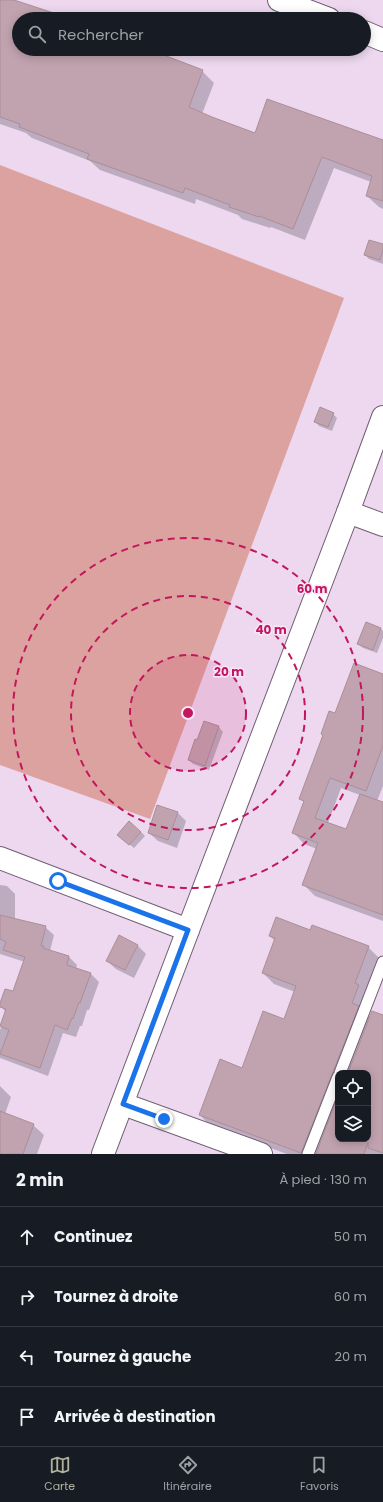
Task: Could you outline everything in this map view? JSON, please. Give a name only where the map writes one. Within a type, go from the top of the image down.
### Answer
[{"type":"street","points":[[280,0],[311,12]]},
{"type":"street","points":[[371,35],[383,40]]},
{"type":"street","points":[[103,1154],[383,417]]},
{"type":"street","points":[[348,512],[383,525]]},
{"type":"street","points":[[0,858],[188,930]]},
{"type":"street","points":[[123,1104],[260,1154]]},
{"type":"lane","points":[[341,1070],[383,962]]},
{"type":"lane","points":[[308,1154],[335,1085]]},
{"type":"shaded area","points":[[0,165],[344,298],[150,819],[0,765]]},
{"type":"building","points":[[0,0],[14,0],[51,12],[12,12],[12,56],[166,56],[203,70],[189,107],[212,117],[255,133],[267,99],[383,140],[383,201],[366,196],[372,176],[322,157],[293,229],[259,216],[229,207],[230,205],[185,188],[183,193],[87,159],[89,154],[19,127],[20,124],[0,117]]},
{"type":"building","points":[[369,240],[383,244],[380,260],[364,255]]},
{"type":"building","points":[[320,407],[334,413],[328,427],[314,422]]},
{"type":"building","points":[[366,622],[381,628],[373,650],[357,644]]},
{"type":"building","points":[[354,663],[383,674],[383,746],[366,791],[330,778],[315,818],[346,829],[360,794],[383,802],[383,915],[302,885],[318,843],[292,833],[304,801],[299,799],[323,735],[321,734],[329,711],[335,713]]},
{"type":"building","points":[[204,721],[219,726],[205,766],[188,760],[195,739],[197,740]]},
{"type":"building","points":[[157,805],[178,812],[168,840],[148,833]]},
{"type":"building","points":[[129,821],[141,832],[129,845],[117,835]]},
{"type":"building","points":[[0,915],[46,926],[41,946],[44,946],[43,948],[69,956],[67,965],[91,973],[80,1003],[79,1002],[67,1030],[55,1025],[40,1068],[0,1054],[9,1030],[0,1026],[6,1009],[0,1007],[0,1003],[5,989],[13,991],[25,957],[3,950],[6,942],[0,939]]},
{"type":"building","points":[[276,917],[310,930],[312,925],[369,946],[355,983],[359,985],[352,1003],[359,1006],[301,1153],[199,1115],[220,1059],[242,1068],[263,1011],[284,1019],[296,986],[262,973],[275,938],[269,936]]},
{"type":"building","points":[[119,935],[138,945],[125,970],[106,961]]},
{"type":"building","points":[[372,1011],[383,1015],[383,1153],[368,1148],[368,1142],[371,1142],[371,1070],[349,1070]]},
{"type":"building","points":[[335,1104],[335,1142],[368,1142],[364,1154],[316,1154]]},
{"type":"building","points":[[0,1111],[34,1124],[23,1154],[0,1154]]},
{"type":"route","points":[[58,881],[188,930],[123,1104],[164,1119]]}]
